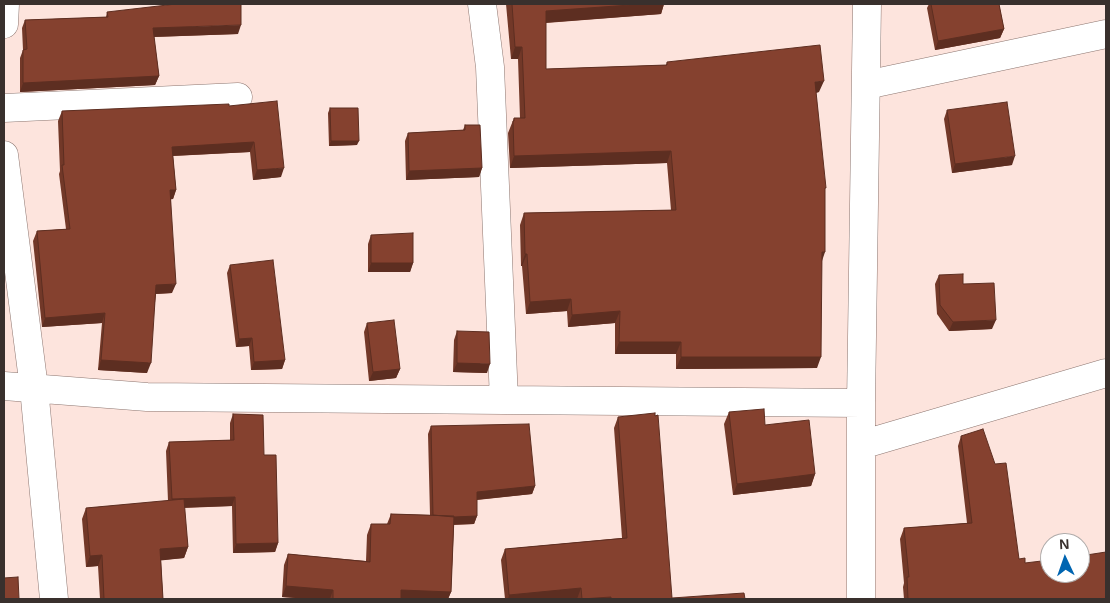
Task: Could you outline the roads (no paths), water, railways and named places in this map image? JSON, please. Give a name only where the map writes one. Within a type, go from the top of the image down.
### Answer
[{"type":"street","points":[[4,24],[5,4]]},
{"type":"street","points":[[482,4],[490,67],[504,400]]},
{"type":"street","points":[[861,599],[861,402],[867,4]]},
{"type":"street","points":[[866,85],[1106,34]]},
{"type":"street","points":[[4,108],[238,97]]},
{"type":"street","points":[[4,155],[34,388],[54,599]]},
{"type":"street","points":[[861,445],[1106,373]]},
{"type":"street","points":[[4,386],[146,397],[861,402]]}]
